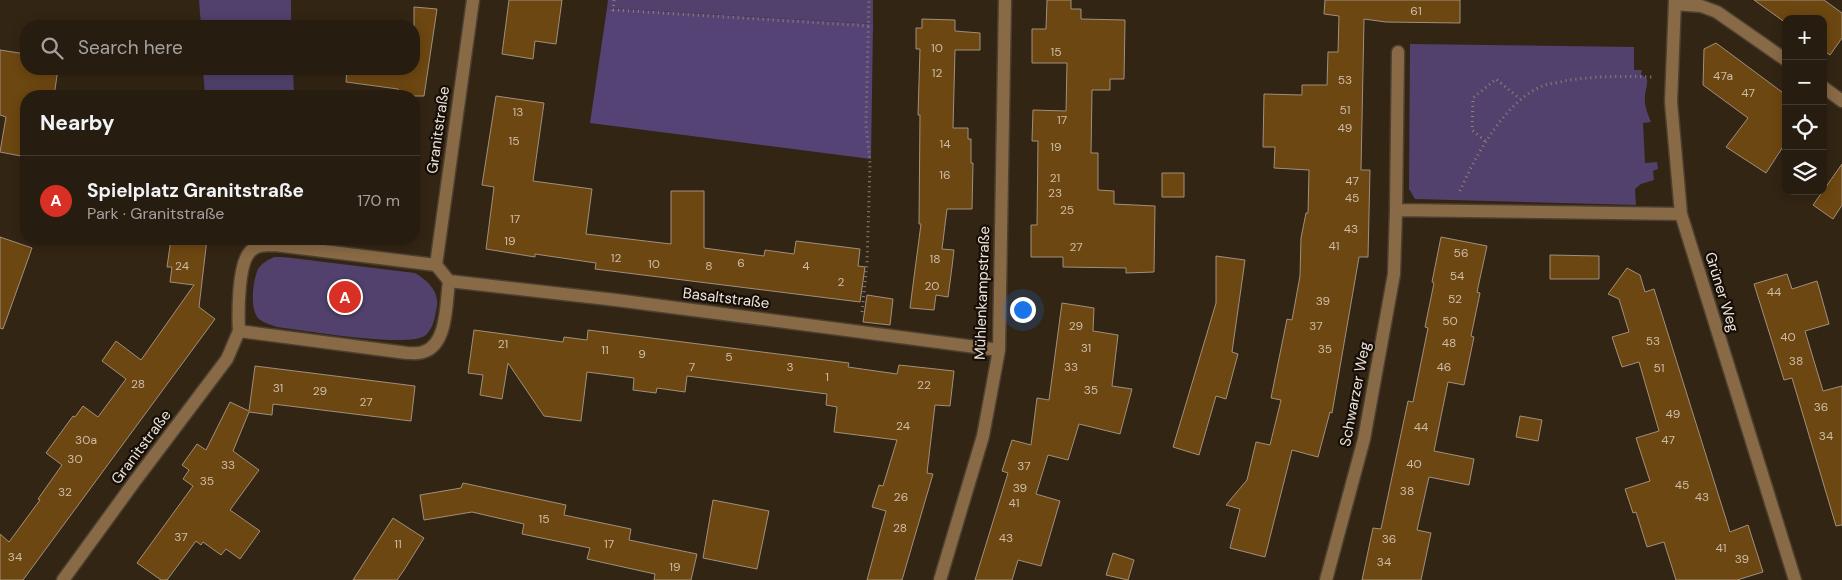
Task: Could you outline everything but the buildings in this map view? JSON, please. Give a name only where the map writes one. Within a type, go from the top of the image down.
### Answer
[{"type":"street","name":"Granitstraße","points":[[63,580],[227,359],[239,331],[238,305],[244,262],[249,252],[260,246],[274,245],[436,265],[473,0]]},
{"type":"street","name":"Mühlenkampstraße","points":[[940,580],[983,436],[999,350],[1005,0]]},
{"type":"street","points":[[1675,2],[1701,6],[1717,12],[1782,57]]},
{"type":"street","name":"Grüner Weg","points":[[1675,2],[1671,102],[1681,214],[1795,580]]},
{"type":"street","name":"Schwarzer Weg","points":[[1326,580],[1364,439],[1394,274],[1398,52]]},
{"type":"street","points":[[1827,90],[1842,101]]},
{"type":"street","points":[[1396,210],[1681,214]]},
{"type":"street","points":[[239,331],[407,353],[423,352],[434,346],[442,335],[449,281],[436,265]]},
{"type":"street","name":"Basaltstraße","points":[[449,281],[616,300],[999,350]]},
{"type":"path","points":[[614,0],[613,10],[868,26]]},
{"type":"path","points":[[859,332],[867,264],[870,163],[866,125],[869,0]]},
{"type":"path","points":[[1454,210],[1470,168],[1485,141],[1520,100],[1544,85],[1585,78],[1629,76]]},
{"type":"path","points":[[1485,141],[1472,130],[1473,98],[1496,80],[1520,100]]},
{"type":"shaded area","points":[[199,0],[291,0],[291,20],[201,20]]},
{"type":"shaded area","points":[[608,0],[873,0],[873,24],[607,8]]},
{"type":"shaded area","points":[[607,8],[873,24],[871,159],[590,123]]},
{"type":"shaded area","points":[[1410,44],[1634,47],[1634,70],[1642,70],[1641,74],[1647,79],[1645,103],[1651,122],[1643,123],[1645,163],[1657,162],[1658,169],[1653,171],[1654,180],[1641,184],[1635,189],[1636,205],[1415,199],[1409,189]]},
{"type":"shaded area","points":[[203,75],[293,75],[294,90],[205,90]]},
{"type":"shaded area","points":[[274,257],[415,273],[428,283],[436,296],[435,317],[429,332],[416,339],[378,339],[331,335],[277,327],[265,323],[259,319],[254,309],[253,287],[258,269],[263,263]]},
{"type":"place","name":"Spielplatz Granitstraße","points":[[345,297]]}]
